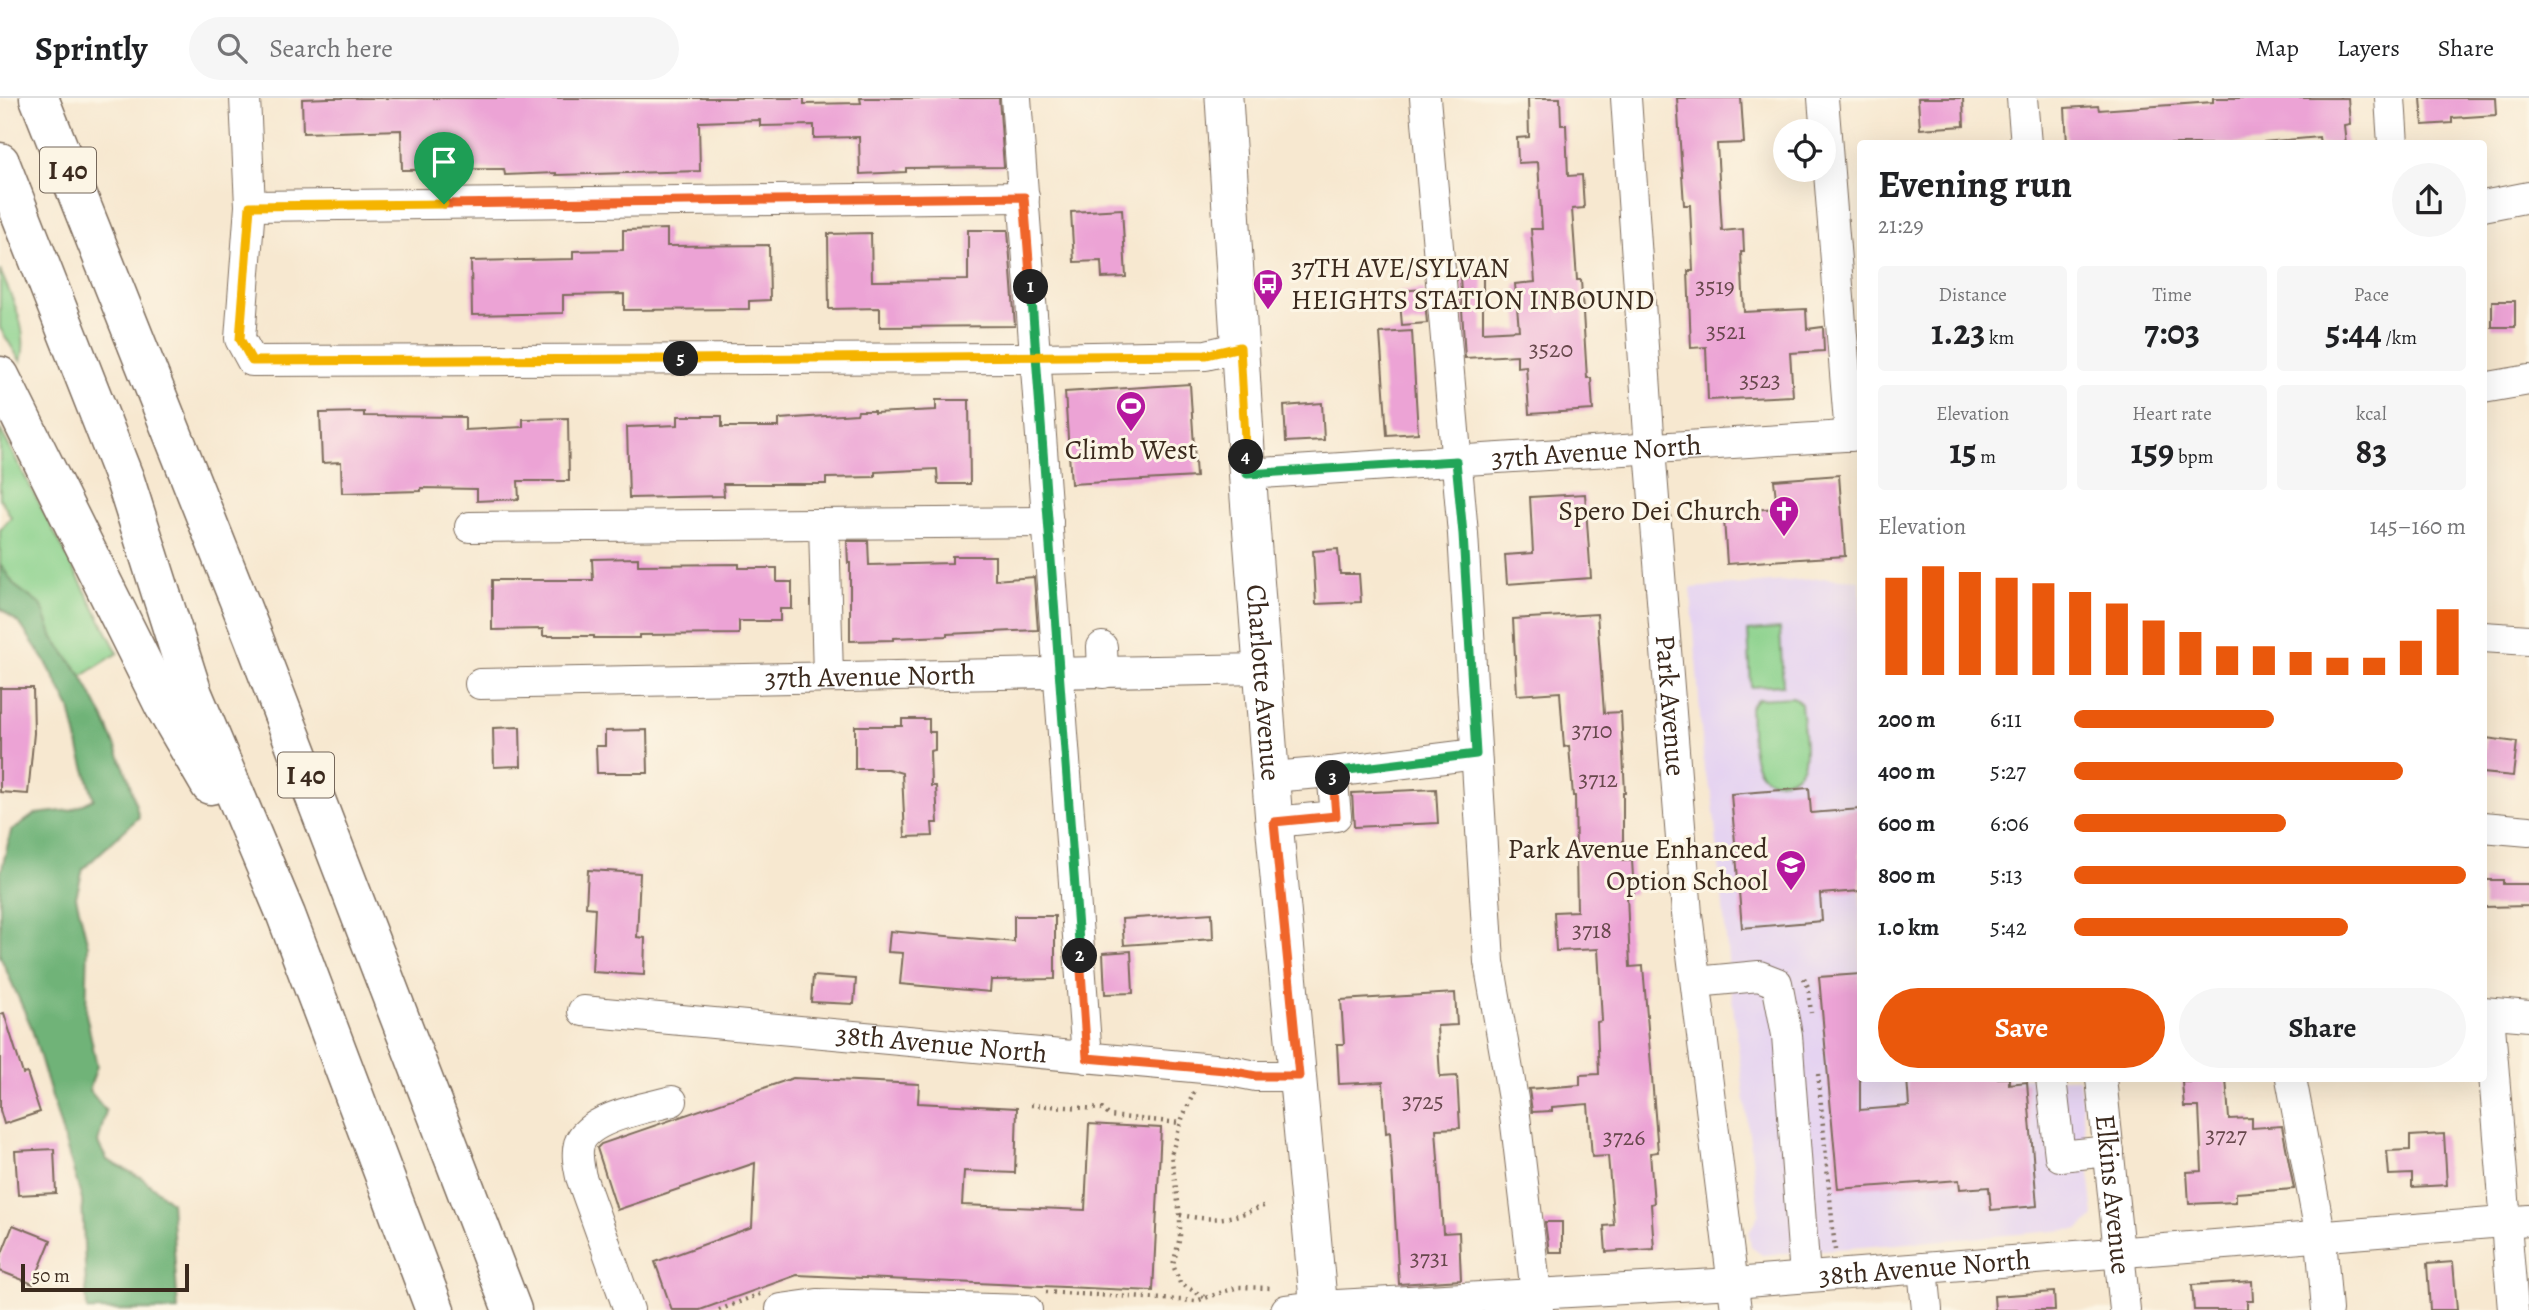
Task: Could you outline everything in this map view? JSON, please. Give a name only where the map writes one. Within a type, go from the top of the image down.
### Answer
[{"type":"highway","name":"I 40","points":[[39,98],[253,636],[512,1310]]},
{"type":"highway","points":[[51,98],[96,241]]},
{"type":"highway","name":"I 40","points":[[0,162],[125,480],[193,694],[286,915],[435,1310]]},
{"type":"highway","points":[[0,376],[164,706],[286,915]]},
{"type":"main road","name":"Charlotte Avenue","points":[[1224,98],[1247,474],[1274,822],[1299,1076],[1308,1309]]},
{"type":"street","points":[[245,98],[250,206],[240,339],[252,361],[1035,358],[1206,355],[1240,347]]},
{"type":"street","points":[[1016,98],[1087,1058]]},
{"type":"street","points":[[1425,98],[1463,534],[1489,962],[1513,1099],[1538,1302]]},
{"type":"street","name":"Park Avenue","points":[[1626,98],[1650,449],[1687,914],[1735,1296]]},
{"type":"street","points":[[1824,98],[1855,436]]},
{"type":"street","points":[[2022,98],[2026,140]]},
{"type":"street","points":[[2390,98],[2393,140]]},
{"type":"street","points":[[250,206],[1024,197]]},
{"type":"street","points":[[2487,205],[2529,198]]},
{"type":"street","points":[[2487,387],[2529,380]]},
{"type":"street","name":"37th Avenue North","points":[[1247,474],[1855,436]]},
{"type":"street","points":[[470,527],[1048,522]]},
{"type":"street","points":[[824,524],[828,677]]},
{"type":"street","points":[[2487,637],[2529,640]]},
{"type":"street","name":"37th Avenue North","points":[[480,684],[1059,673],[1103,660],[1262,669]]},
{"type":"street","points":[[1271,777],[1476,754]]},
{"type":"street","points":[[1274,822],[1336,816],[1332,772]]},
{"type":"street","points":[[2487,827],[2529,831]]},
{"type":"street","points":[[1696,982],[1759,976],[1777,983],[1787,1035],[1805,1277]]},
{"type":"street","name":"38th Avenue North","points":[[583,1011],[1225,1070],[1256,1076],[1299,1076]]},
{"type":"street","points":[[2487,1012],[2529,1016]]},
{"type":"street","points":[[2487,1019],[2518,1221],[2513,1310]]},
{"type":"street","points":[[2051,1082],[2060,1156],[2109,1151]]},
{"type":"street","name":"Elkins Avenue","points":[[2101,1082],[2125,1310]]},
{"type":"street","points":[[2292,1082],[2321,1238],[2327,1310]]},
{"type":"street","points":[[629,1310],[581,1177],[579,1144],[587,1132],[601,1122],[672,1101]]},
{"type":"street","name":"38th Avenue North","points":[[1308,1309],[1735,1296],[1805,1277],[2518,1221]]},
{"type":"street","points":[[1923,1268],[1927,1310]]},
{"type":"street","points":[[781,1309],[817,1304],[1027,1310]]},
{"type":"path","points":[[1205,1297],[1180,1283],[1173,1265],[1180,1237],[1180,1215],[1171,1155],[1195,1092],[1206,1093]]},
{"type":"path","points":[[1031,1105],[1102,1109],[1110,1116],[1181,1123]]},
{"type":"path","points":[[1180,1215],[1206,1220],[1233,1219],[1268,1204]]},
{"type":"shaded area","name":"Park Avenue Enhanced Option School","points":[[1826,578],[1857,580],[1857,1082],[2079,1082],[2094,1217],[2079,1229],[1762,1255],[1751,1247],[1749,1233],[1759,1213],[1731,990],[1712,793],[1704,771],[1691,588]]},
{"type":"green space","points":[[0,270],[21,326],[21,362],[0,328]]},
{"type":"green space","points":[[0,429],[118,653],[82,676],[53,638],[41,606],[15,586],[0,564],[0,530],[11,517],[0,498]]},
{"type":"green space","points":[[0,564],[15,586],[42,606],[53,638],[82,676],[106,723],[128,777],[139,817],[83,869],[76,897],[88,945],[86,1014],[97,1066],[89,1090],[106,1111],[98,1143],[107,1160],[142,1178],[171,1202],[178,1310],[87,1310],[82,1200],[31,1026],[0,956],[0,876],[11,831],[35,814],[71,810],[94,799],[70,708],[46,662],[20,624],[0,608]]},
{"type":"green space","points":[[1780,629],[1783,685],[1751,687],[1748,631]]},
{"type":"green space","points":[[1793,697],[1801,704],[1805,743],[1803,765],[1790,779],[1771,780],[1763,775],[1753,755],[1750,707],[1757,699]]},
{"type":"building","points":[[804,98],[804,104],[861,103],[860,98],[999,98],[1004,167],[906,168],[906,172],[860,174],[859,137],[814,138],[814,125],[760,126],[760,120],[699,122],[700,171],[505,175],[504,169],[402,170],[401,130],[303,133],[302,99]]},
{"type":"building","points":[[1528,98],[1560,98],[1561,125],[1566,125],[1568,176],[1582,175],[1584,208],[1572,209],[1577,280],[1581,280],[1587,378],[1591,378],[1593,410],[1529,414],[1526,366],[1517,367],[1517,355],[1465,358],[1460,277],[1483,277],[1483,332],[1519,330],[1515,284],[1535,282],[1531,229],[1542,229],[1538,162],[1518,163],[1517,138],[1529,137]]},
{"type":"building","points":[[1677,98],[1741,98],[1744,143],[1717,144],[1722,231],[1743,229],[1744,252],[1741,252],[1744,312],[1806,309],[1807,329],[1823,327],[1824,351],[1790,353],[1793,396],[1708,400],[1706,347],[1691,348],[1688,271],[1693,271],[1690,205],[1684,205]]},
{"type":"building","points":[[1918,98],[1963,98],[1964,126],[1920,129]]},
{"type":"building","points":[[2213,98],[2348,98],[2350,124],[2344,125],[2346,140],[2319,140],[2319,137],[2286,140],[2067,140],[2065,108],[2098,106],[2099,110],[2213,102]]},
{"type":"building","points":[[2421,98],[2495,98],[2496,115],[2452,118],[2452,123],[2423,125]]},
{"type":"building","points":[[1122,209],[1126,277],[1102,278],[1101,261],[1074,262],[1071,212]]},
{"type":"building","points":[[667,229],[667,246],[769,245],[770,300],[749,301],[749,309],[624,310],[624,294],[563,295],[563,313],[472,315],[471,261],[573,259],[573,251],[623,250],[623,230]]},
{"type":"building","points":[[968,230],[1008,230],[1015,326],[880,327],[880,308],[829,309],[828,234],[871,233],[872,281],[968,280]]},
{"type":"building","points":[[1424,289],[1427,323],[1402,325],[1399,291]]},
{"type":"building","points":[[2492,301],[2515,301],[2515,327],[2492,327]]},
{"type":"building","points":[[1412,331],[1418,433],[1387,435],[1380,333]]},
{"type":"building","points":[[1190,384],[1196,477],[1071,484],[1065,392]]},
{"type":"building","points":[[936,400],[969,400],[970,484],[938,484],[937,469],[875,472],[875,477],[826,478],[826,484],[723,484],[724,496],[629,498],[627,427],[678,425],[678,416],[722,416],[722,427],[779,427],[779,419],[857,414],[858,411],[874,413],[936,410]]},
{"type":"building","points":[[1322,403],[1324,440],[1286,442],[1284,406]]},
{"type":"building","points":[[364,412],[364,416],[465,417],[465,430],[523,427],[523,419],[568,418],[569,481],[518,481],[519,499],[477,501],[477,489],[421,488],[421,491],[342,493],[341,462],[322,463],[320,413]]},
{"type":"building","name":"Spero Dei Church","points":[[1839,475],[1845,556],[1727,564],[1724,519],[1742,518],[1741,511],[1777,508],[1774,480]]},
{"type":"building","points":[[1585,494],[1591,578],[1507,584],[1505,555],[1533,553],[1530,497]]},
{"type":"building","points":[[847,541],[868,541],[869,565],[952,563],[952,556],[995,556],[995,580],[1034,577],[1038,630],[850,641],[850,563]]},
{"type":"building","points":[[1338,549],[1340,574],[1359,574],[1361,602],[1316,604],[1313,551]]},
{"type":"building","points":[[638,558],[638,565],[739,564],[739,568],[777,568],[777,582],[792,582],[792,609],[780,609],[780,621],[739,621],[739,634],[594,638],[543,636],[543,629],[492,630],[492,580],[593,580],[592,559]]},
{"type":"building","points":[[1597,614],[1604,713],[1621,712],[1625,793],[1623,861],[1632,860],[1634,894],[1627,894],[1630,967],[1643,966],[1658,1152],[1650,1153],[1654,1249],[1606,1252],[1604,1226],[1614,1225],[1608,1156],[1592,1157],[1588,1104],[1552,1107],[1552,1111],[1532,1112],[1529,1089],[1580,1085],[1580,1075],[1599,1074],[1597,1022],[1602,1021],[1598,949],[1556,951],[1554,912],[1577,911],[1575,796],[1569,746],[1564,747],[1560,692],[1517,695],[1513,619]]},
{"type":"building","points":[[0,688],[33,688],[34,733],[28,794],[0,792]]},
{"type":"building","points":[[902,719],[929,719],[929,732],[935,732],[935,750],[930,751],[931,786],[936,786],[938,823],[932,823],[933,836],[905,837],[902,773],[888,769],[855,769],[855,726],[902,726]]},
{"type":"building","points":[[520,727],[521,766],[494,767],[493,728]]},
{"type":"building","points":[[647,730],[648,773],[597,773],[596,746],[605,746],[605,731]]},
{"type":"building","points":[[2487,738],[2517,742],[2513,776],[2487,773]]},
{"type":"building","points":[[1809,788],[1811,813],[1857,809],[1857,891],[1820,894],[1822,921],[1742,928],[1731,794]]},
{"type":"building","points":[[1436,789],[1438,823],[1354,827],[1352,793]]},
{"type":"building","points":[[588,870],[640,873],[637,937],[645,938],[644,975],[592,972],[595,908],[586,907]]},
{"type":"building","points":[[2487,880],[2503,880],[2503,884],[2529,884],[2529,906],[2487,907]]},
{"type":"building","points":[[1212,913],[1213,939],[1124,945],[1122,919]]},
{"type":"building","points":[[1014,916],[1055,916],[1055,979],[991,980],[990,992],[900,984],[903,953],[888,952],[890,931],[1014,942]]},
{"type":"building","points":[[1131,951],[1133,993],[1105,994],[1103,953]]},
{"type":"building","points":[[1857,974],[1857,1082],[1860,1082],[1860,1110],[1909,1106],[1907,1082],[2027,1082],[2037,1206],[1991,1210],[1989,1187],[1960,1189],[1959,1180],[1838,1189],[1819,977]]},
{"type":"building","points":[[813,976],[856,979],[854,1004],[811,1002]]},
{"type":"building","points":[[1455,993],[1457,1025],[1437,1026],[1440,1077],[1457,1076],[1460,1128],[1436,1129],[1443,1233],[1459,1232],[1461,1280],[1399,1284],[1390,1132],[1386,1133],[1383,1082],[1339,1084],[1337,1044],[1344,1044],[1341,1000]]},
{"type":"building","points":[[4,1013],[23,1074],[27,1073],[40,1112],[4,1124],[0,1110],[0,1014]]},
{"type":"building","points":[[793,1078],[919,1084],[918,1103],[1017,1108],[1015,1173],[964,1171],[962,1205],[1085,1210],[1089,1124],[1161,1128],[1153,1291],[797,1275],[700,1310],[672,1310],[655,1262],[752,1227],[755,1163],[617,1210],[597,1148],[601,1144]]},
{"type":"building","points":[[2182,1082],[2226,1082],[2229,1119],[2252,1118],[2252,1128],[2282,1126],[2294,1189],[2236,1193],[2236,1202],[2189,1204],[2187,1172],[2202,1171],[2199,1107],[2184,1107]]},
{"type":"building","points":[[2444,1134],[2447,1185],[2412,1187],[2412,1174],[2389,1175],[2387,1151],[2410,1150],[2410,1136]]},
{"type":"building","points":[[54,1149],[56,1193],[18,1195],[15,1151]]},
{"type":"building","points":[[1545,1222],[1562,1222],[1562,1252],[1549,1252]]},
{"type":"building","points":[[13,1225],[51,1240],[33,1284],[0,1271],[0,1258]]},
{"type":"building","points":[[2453,1262],[2457,1310],[2430,1310],[2427,1264]]},
{"type":"building","points":[[2252,1281],[2253,1301],[2247,1301],[2247,1310],[2194,1310],[2192,1285]]},
{"type":"building","points":[[2054,1292],[2055,1310],[1995,1310],[1994,1296]]},
{"type":"place","name":"37TH AVE/SYLVAN HEIGHTS STATION INBOUND","points":[[1268,311]]},
{"type":"place","name":"Climb West","points":[[1131,433]]},
{"type":"place","name":"Spero Dei Church","points":[[1784,538]]},
{"type":"place","name":"Park Avenue Enhanced Option School","points":[[1791,892]]},
{"type":"route","points":[[444,204],[250,206],[240,339],[252,361],[1035,358],[1206,355],[1240,347],[1247,474],[1456,461],[1476,754],[1332,772],[1336,816],[1274,822],[1299,1076],[1256,1076],[1225,1070],[1087,1058],[1035,358],[1024,197],[444,204]]}]
